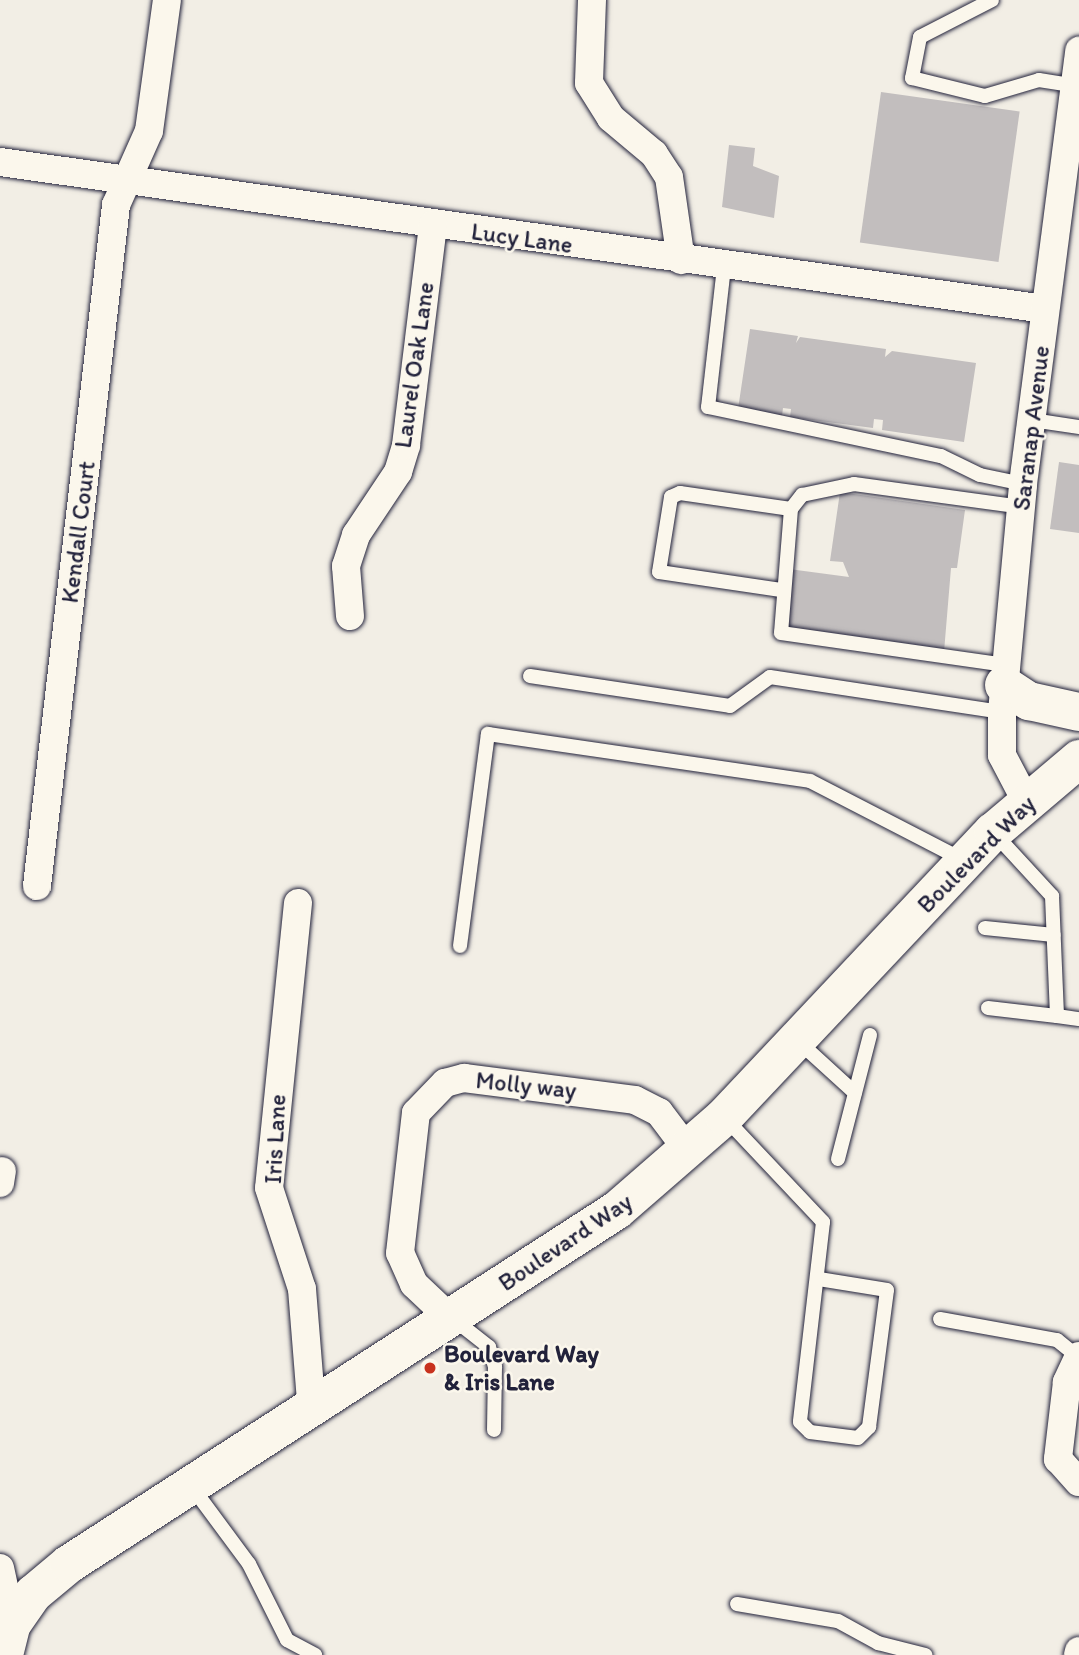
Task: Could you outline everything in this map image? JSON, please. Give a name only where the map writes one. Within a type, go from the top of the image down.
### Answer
[{"type":"street","name":"Kendall Court","points":[[37,886],[116,205],[149,131],[167,0]]},
{"type":"street","points":[[592,0],[589,83],[611,118],[654,154],[669,177],[681,260]]},
{"type":"street","name":"Saranap Avenue","points":[[1026,801],[1002,755],[1004,688],[1022,495],[1045,309],[1069,199],[1079,51]]},
{"type":"street","name":"Lucy Lane","points":[[0,162],[724,267],[1045,309]]},
{"type":"street","name":"Laurel Oak Lane","points":[[350,616],[346,566],[356,535],[398,472],[407,445],[433,226]]},
{"type":"street","points":[[1004,688],[1029,701],[1079,712]]},
{"type":"street","name":"Boulevard Way","points":[[5,1635],[33,1594],[69,1564],[312,1412],[617,1210],[724,1117],[993,832],[1026,801],[1079,759]]},
{"type":"street","name":"Iris Lane","points":[[298,903],[269,1188],[302,1289],[312,1412]]},
{"type":"street","name":"Molly way","points":[[451,1319],[414,1283],[400,1253],[416,1113],[445,1083],[464,1078],[635,1100],[659,1112],[687,1149]]},
{"type":"street","points":[[1078,1356],[1067,1382],[1058,1459],[1079,1482]]},
{"type":"street","points":[[0,1568],[5,1635]]},
{"type":"lane","points":[[992,0],[920,37],[912,78],[985,96],[1039,80],[1075,86]]},
{"type":"lane","points":[[724,267],[708,407],[941,456],[1022,495]]},
{"type":"lane","points":[[1032,421],[1079,427]]},
{"type":"lane","points":[[1004,688],[781,633],[781,590],[791,509],[802,495],[854,484],[1022,495]]},
{"type":"lane","points":[[781,590],[664,575],[658,567],[675,493],[791,509]]},
{"type":"lane","points":[[530,676],[730,706],[770,677],[1004,688]]},
{"type":"lane","points":[[460,946],[488,734],[810,782],[966,861]]},
{"type":"lane","points":[[993,832],[1052,896],[1058,1016]]},
{"type":"lane","points":[[985,928],[1054,935]]},
{"type":"lane","points":[[988,1008],[1079,1018]]},
{"type":"lane","points":[[838,1159],[870,1034]]},
{"type":"lane","points":[[797,1040],[855,1093]]},
{"type":"lane","points":[[724,1117],[822,1222],[819,1279],[800,1422],[810,1432],[858,1438],[869,1427],[887,1290],[819,1279]]},
{"type":"lane","points":[[451,1319],[469,1326],[489,1348],[495,1367],[494,1430]]},
{"type":"lane","points":[[940,1319],[1058,1340],[1078,1356]]},
{"type":"lane","points":[[191,1487],[249,1564],[287,1640],[316,1655]]},
{"type":"lane","points":[[737,1604],[838,1621],[878,1643],[925,1655]]},
{"type":"building","points":[[881,92],[1020,111],[998,262],[860,243]]},
{"type":"building","points":[[729,145],[755,148],[753,166],[779,176],[774,218],[722,207]]},
{"type":"building","points":[[750,329],[798,336],[796,343],[800,337],[886,349],[885,357],[892,351],[976,363],[964,442],[882,430],[883,420],[874,419],[873,428],[790,417],[791,409],[783,408],[782,416],[738,409]]},
{"type":"building","points":[[1059,462],[1079,465],[1079,533],[1050,529]]},
{"type":"building","points":[[840,492],[965,510],[957,568],[951,568],[944,652],[781,627],[789,569],[849,577],[843,562],[830,561]]},
{"type":"place","name":"Boulevard Way & Iris Lane","points":[[430,1368]]}]
